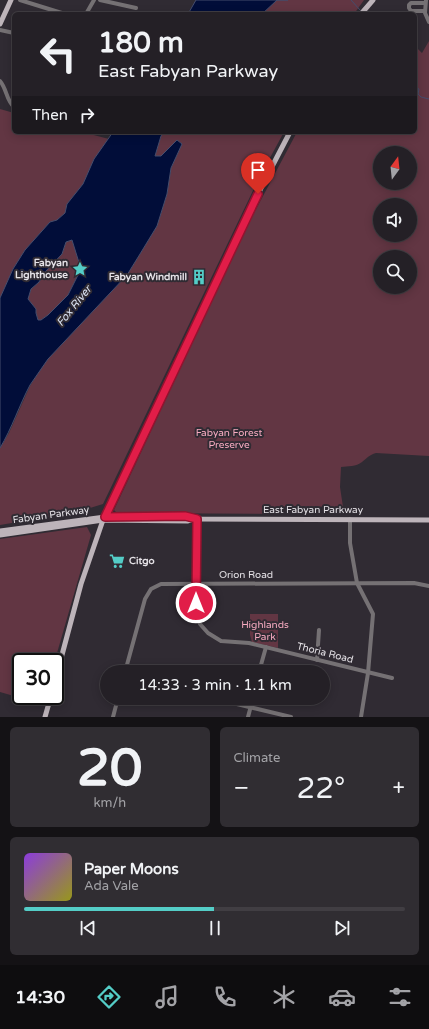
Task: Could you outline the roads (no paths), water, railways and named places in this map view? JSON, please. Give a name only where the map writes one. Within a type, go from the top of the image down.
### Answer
[{"type":"main road","points":[[0,24],[11,0]]},
{"type":"main road","points":[[363,12],[373,0]]},
{"type":"main road","points":[[63,653],[81,584],[104,519],[264,182],[289,134]]},
{"type":"main road","name":"East Fabyan Parkway","points":[[104,519],[180,521],[197,519],[429,520]]},
{"type":"main road","name":"Fabyan Parkway","points":[[0,531],[104,519]]},
{"type":"main road","name":"Fabyan Parkway","points":[[0,535],[49,526]]},
{"type":"main road","points":[[45,717],[48,705]]},
{"type":"street","points":[[20,0],[59,12]]},
{"type":"street","points":[[87,12],[94,0]]},
{"type":"street","points":[[100,0],[136,8]]},
{"type":"street","points":[[426,11],[411,11],[409,5],[412,3],[426,2],[426,11],[429,22]]},
{"type":"street","points":[[0,30],[12,33]]},
{"type":"street","points":[[0,80],[5,88],[9,103],[12,106]]},
{"type":"street","name":"Thoria Road","points":[[197,519],[197,615],[200,624],[208,634],[222,641],[249,643],[392,678]]},
{"type":"street","points":[[350,519],[350,543],[357,583],[373,614],[368,673],[361,717]]},
{"type":"street","name":"Orion Road","points":[[127,665],[145,599],[151,589],[161,584],[357,583],[414,584],[429,586]]},
{"type":"street","points":[[317,660],[319,630]]},
{"type":"street","points":[[261,665],[266,647]]},
{"type":"street","points":[[113,717],[116,705]]},
{"type":"street","points":[[242,705],[291,717]]},
{"type":"street","points":[[248,717],[251,707]]},
{"type":"water","points":[[196,0],[277,0],[264,12],[189,12]]},
{"type":"water","name":"Fox River","points":[[112,134],[162,134],[155,156],[161,156],[177,140],[182,144],[171,168],[167,194],[157,226],[127,275],[48,359],[30,385],[0,448],[0,298],[13,269],[25,250],[50,222],[57,220],[65,213],[67,204],[83,184],[94,159]],"holes":[[[72,240],[81,269],[68,295],[41,320],[38,320],[36,309],[28,299],[31,289],[39,282],[45,272],[62,254],[66,242]]]},
{"type":"waterway","points":[[351,0],[360,10]]},
{"type":"waterway","points":[[417,88],[419,89],[418,94],[421,97],[429,99]]},
{"type":"place","name":"Fabyan Lighthouse","points":[[80,269]]},
{"type":"place","name":"Fabyan Windmill","points":[[199,277]]},
{"type":"place","name":"Citgo","points":[[117,561]]},
{"type":"park label","name":"Fabyan Forest Preserve","points":[[229,438]]},
{"type":"park label","name":"Highlands Park","points":[[265,630]]}]
